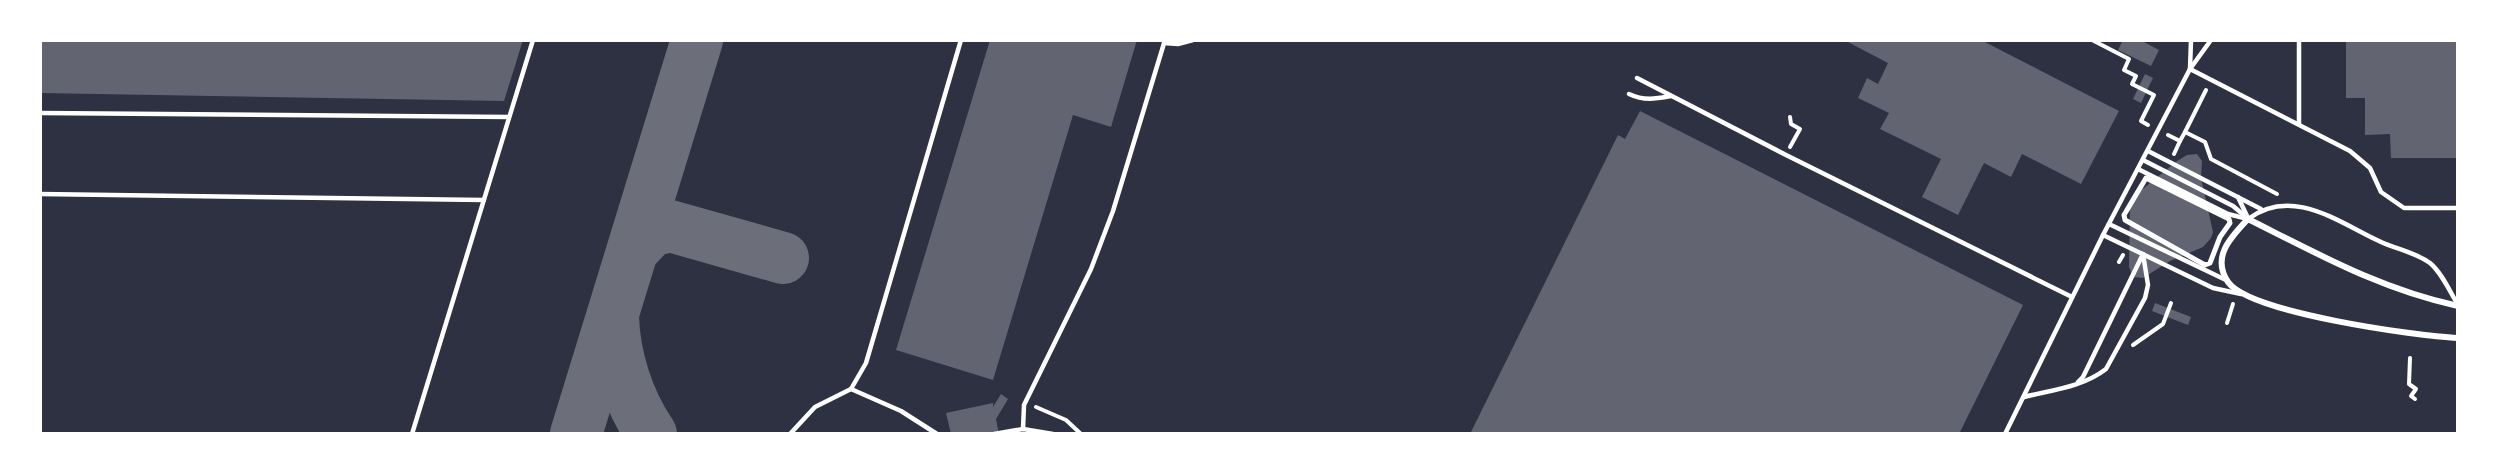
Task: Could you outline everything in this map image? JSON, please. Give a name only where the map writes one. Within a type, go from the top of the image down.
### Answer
[{"type":"street","points":[[2149,178],[2229,219],[2230,223],[2220,237],[2210,263],[2205,265],[2125,220],[2124,215],[2141,182],[2149,178]]},
{"type":"street","points":[[2457,306],[2397,290],[2364,277],[2248,219],[2233,234],[2223,252],[2221,262],[2228,282],[2241,294],[2328,320],[2369,328],[2457,338]]},
{"type":"lane","points":[[412,434],[533,40]]},
{"type":"lane","points":[[790,434],[815,407],[851,389],[866,363],[961,40]]},
{"type":"lane","points":[[1023,429],[1024,405],[1081,291],[1113,211],[1165,42],[1178,44],[1193,40]]},
{"type":"lane","points":[[2190,69],[2191,40]]},
{"type":"lane","points":[[2006,433],[2103,235],[2190,69],[2211,40]]},
{"type":"lane","points":[[2299,40],[2299,124]]},
{"type":"lane","points":[[2190,69],[2350,151],[2370,168],[2382,192],[2404,208],[2457,208]]},
{"type":"lane","points":[[1637,78],[2072,297]]},
{"type":"lane","points":[[1629,94],[1640,99],[1653,100],[1671,96]]},
{"type":"lane","points":[[40,113],[509,117]]},
{"type":"lane","points":[[2148,151],[2261,209]]},
{"type":"lane","points":[[2143,160],[2233,206],[2248,219]]},
{"type":"lane","points":[[2138,169],[2228,214],[2248,219]]},
{"type":"lane","points":[[40,194],[484,200]]},
{"type":"lane","points":[[2237,196],[2248,219]]},
{"type":"lane","points":[[2248,219],[2261,209],[2280,206],[2310,207],[2381,243],[2421,258],[2432,265],[2457,306]]},
{"type":"lane","points":[[2109,224],[2228,282]]},
{"type":"lane","points":[[2103,235],[2213,288],[2241,294]]},
{"type":"lane","points":[[2024,397],[2076,385],[2096,377],[2114,358],[2145,298],[2148,285],[2143,254]]},
{"type":"lane","points":[[2076,385],[2083,376],[2143,254]]},
{"type":"lane","points":[[851,389],[901,411],[937,434]]},
{"type":"lane","points":[[994,434],[1023,429],[1053,434]]},
{"type":"path","points":[[2092,40],[2129,59],[2124,70],[2136,76],[2132,84],[2154,95],[2141,121]]},
{"type":"path","points":[[2211,80],[2185,132],[2205,142],[2211,159],[2279,195],[2280,206]]},
{"type":"path","points":[[1786,155],[1800,129],[1791,124],[1790,117]]},
{"type":"path","points":[[2227,323],[2231,306],[2241,294]]},
{"type":"path","points":[[2114,358],[2163,324],[2171,303]]},
{"type":"path","points":[[2410,358],[2409,384],[2416,389],[2410,396],[2415,399]]},
{"type":"path","points":[[1062,417],[1082,434]]},
{"type":"building","points":[[40,40],[523,40],[504,101],[40,93]]},
{"type":"building","points":[[990,40],[1137,40],[1111,127],[1073,115],[993,380],[896,350]]},
{"type":"building","points":[[1844,40],[1981,40],[2119,111],[2081,184],[2022,154],[2011,177],[1984,163],[1958,215],[1922,197],[1941,159],[1880,129],[1889,113],[1858,98],[1867,78],[1878,84],[1888,63]]},
{"type":"building","points":[[2123,40],[2140,40],[2159,50],[2151,66],[2118,50]]},
{"type":"building","points":[[2346,40],[2458,40],[2458,158],[2391,158],[2390,134],[2365,135],[2365,98],[2346,98]]},
{"type":"building","points":[[2145,74],[2153,78],[2141,103],[2133,99]]},
{"type":"building","points":[[1640,111],[2023,305],[1959,434],[1470,434],[1618,135],[1625,139]]},
{"type":"building","points":[[2197,154],[2202,161],[2201,178],[2213,232],[2211,238],[2203,247],[2170,261],[2143,278],[2133,277],[2129,267],[2130,204],[2139,192],[2177,161],[2187,155]]},
{"type":"building","points":[[2155,303],[2191,317],[2188,325],[2152,311]]},
{"type":"building","points":[[1001,394],[1008,399],[996,419],[999,434],[951,434],[946,413],[993,403],[993,407]]},
{"type":"taxiway","points":[[576,434],[697,40]]},
{"type":"taxiway","points":[[633,250],[651,231],[670,226],[783,258]]},
{"type":"taxiway","points":[[613,316],[616,347],[624,378],[629,393],[651,434]]}]
